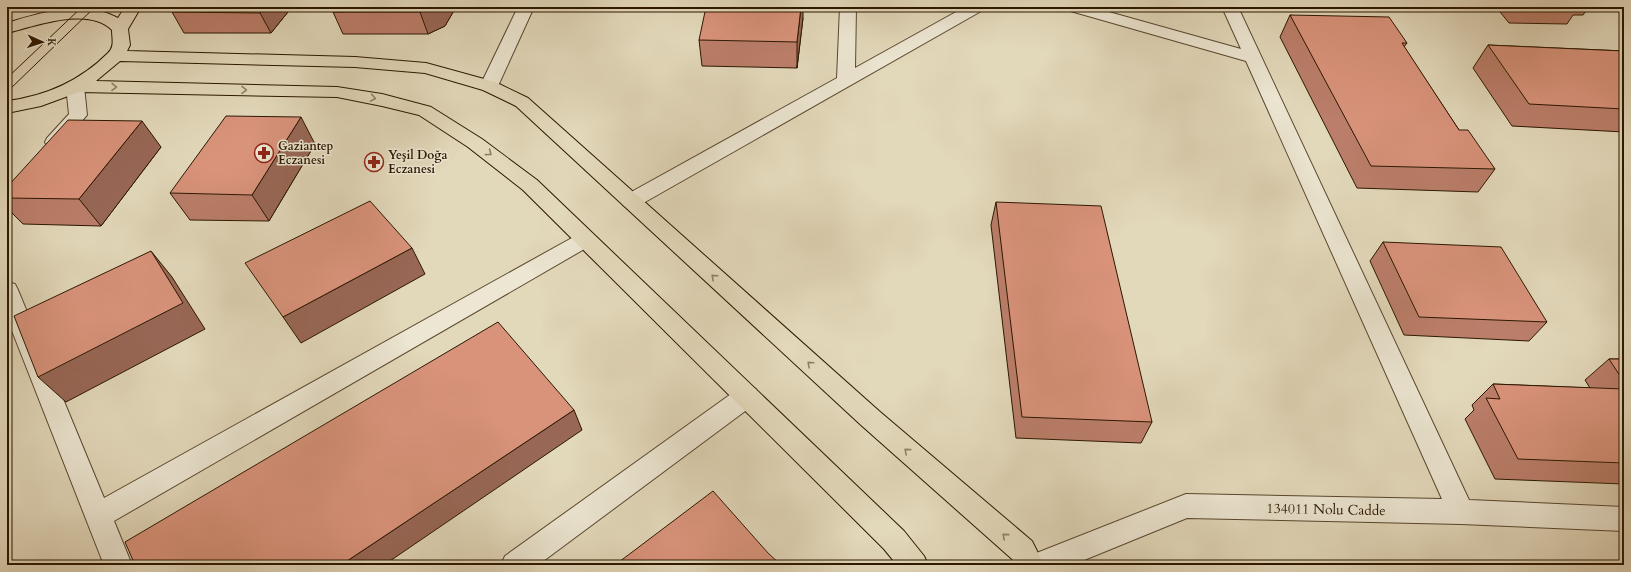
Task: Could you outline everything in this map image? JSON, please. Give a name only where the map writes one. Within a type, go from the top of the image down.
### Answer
[{"type":"main road","points":[[7,27],[41,7]]},
{"type":"main road","points":[[7,107],[19,106],[48,98],[75,86],[100,72],[116,56],[121,48],[120,29],[134,7]]},
{"type":"main road","points":[[7,27],[49,17],[74,14],[94,16],[110,21],[120,29]]},
{"type":"main road","points":[[116,56],[355,62],[426,68],[489,86],[522,102],[870,418],[1022,550],[1030,565]]},
{"type":"main road","points":[[75,86],[337,92],[382,100],[425,111],[475,143],[530,185],[894,540],[914,565]]},
{"type":"street","points":[[489,86],[526,7]]},
{"type":"street","points":[[846,81],[848,7]]},
{"type":"street","points":[[630,201],[977,7]]},
{"type":"street","points":[[1073,7],[1253,58]]},
{"type":"street","points":[[1230,7],[1461,512]]},
{"type":"street","points":[[43,154],[78,114],[75,86]]},
{"type":"street","points":[[98,516],[586,239]]},
{"type":"street","points":[[7,290],[118,565]]},
{"type":"street","points":[[515,565],[747,396]]},
{"type":"street","name":"134011 Nolu Cadde","points":[[1039,565],[1186,506],[1461,512],[1624,519]]},
{"type":"building","points":[[177,7],[265,7],[260,13],[172,12]]},
{"type":"building","points":[[336,7],[431,7],[420,12],[333,12]]},
{"type":"building","points":[[706,7],[801,7],[797,42],[699,40]]},
{"type":"building","points":[[1290,15],[1389,17],[1407,43],[1402,43],[1459,130],[1468,130],[1495,169],[1371,166]]},
{"type":"building","points":[[1488,45],[1624,51],[1624,109],[1529,104]]},
{"type":"building","points":[[226,116],[301,117],[252,195],[170,193]]},
{"type":"building","points":[[68,120],[142,121],[79,199],[7,198],[7,187]]},
{"type":"building","points":[[370,201],[412,248],[283,317],[245,263]]},
{"type":"building","points":[[996,202],[1101,206],[1152,422],[1022,417]]},
{"type":"building","points":[[1383,242],[1501,247],[1547,322],[1419,317]]},
{"type":"building","points":[[151,251],[183,303],[38,377],[14,316]]},
{"type":"building","points":[[498,322],[574,410],[341,565],[135,565],[125,542]]},
{"type":"building","points":[[1609,359],[1624,359],[1624,382]]},
{"type":"building","points":[[1493,384],[1624,389],[1624,463],[1518,459],[1486,398],[1500,399]]},
{"type":"building","points":[[713,491],[768,553],[781,565],[615,565]]},
{"type":"tram line","points":[[7,78],[82,7]]},
{"type":"tram line","points":[[7,92],[95,7]]},
{"type":"place","name":"Gaziantep Eczanesi","points":[[264,153]]},
{"type":"place","name":"Yeşil Doğa Eczanesi","points":[[374,162]]}]
